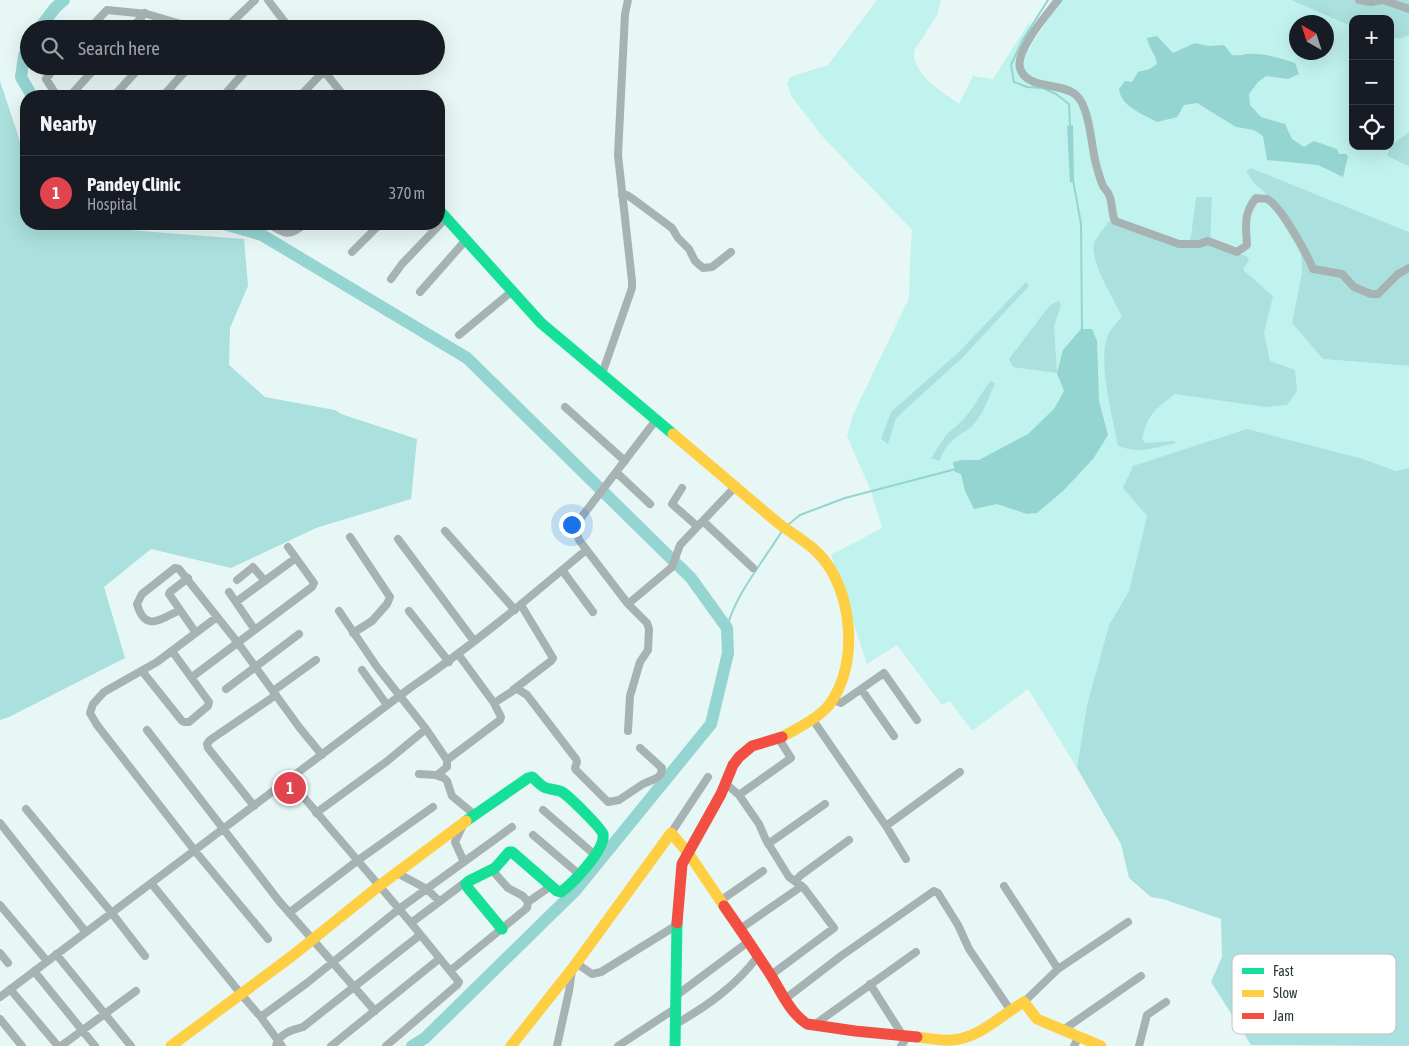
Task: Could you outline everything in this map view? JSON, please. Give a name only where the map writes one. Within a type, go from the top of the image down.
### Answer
[{"type":"street","points":[[234,20],[254,0]]},
{"type":"street","points":[[268,0],[282,20]]},
{"type":"street","points":[[602,374],[632,288],[618,155],[625,14],[628,0]]},
{"type":"street","points":[[1058,0],[1023,47],[1019,67],[1024,76],[1035,82],[1060,88],[1077,95],[1088,115],[1096,162],[1103,185],[1110,196],[1111,213],[1115,221],[1179,244],[1199,244],[1208,241],[1237,252],[1247,245],[1246,218],[1248,207],[1256,198],[1267,200],[1280,212],[1307,256],[1312,269],[1342,274],[1354,287],[1371,294],[1378,294],[1398,274],[1409,268]]},
{"type":"street","points":[[1359,0],[1371,2],[1383,0],[1409,9]]},
{"type":"street","points":[[98,20],[107,10],[145,13],[166,20]]},
{"type":"street","points":[[139,20],[145,13]]},
{"type":"street","points":[[49,75],[46,79],[53,90]]},
{"type":"street","points":[[75,90],[89,75]]},
{"type":"street","points":[[120,90],[134,75]]},
{"type":"street","points":[[169,90],[182,75]]},
{"type":"street","points":[[229,90],[242,75]]},
{"type":"street","points":[[305,90],[317,75]]},
{"type":"street","points":[[326,75],[337,90]]},
{"type":"street","points":[[622,196],[630,196],[670,226],[702,268],[712,267],[731,252]]},
{"type":"street","points":[[445,217],[543,325],[780,524],[818,553],[829,567],[839,585],[844,602],[848,626],[848,659],[839,690],[834,700],[813,720],[779,739],[762,743],[746,751],[733,765],[721,794],[680,870],[677,925],[676,1046]]},
{"type":"street","points":[[279,230],[288,233],[298,230]]},
{"type":"street","points":[[352,252],[374,230]]},
{"type":"street","points":[[391,279],[429,230]]},
{"type":"street","points":[[420,292],[465,240]]},
{"type":"street","points":[[459,335],[511,292]]},
{"type":"street","points":[[565,407],[625,461]]},
{"type":"street","points":[[628,731],[630,696],[640,662],[648,650],[649,629],[647,623],[628,604],[586,550],[577,535],[577,523],[656,420]]},
{"type":"street","points":[[613,475],[650,504]]},
{"type":"street","points":[[628,604],[672,567],[680,545],[736,486]]},
{"type":"street","points":[[682,488],[672,504],[700,524],[753,568]]},
{"type":"street","points":[[445,531],[518,608],[553,658],[494,703]]},
{"type":"street","points":[[350,537],[390,597],[372,621],[354,633]]},
{"type":"street","points":[[398,539],[474,641]]},
{"type":"street","points":[[192,677],[314,584],[288,547]]},
{"type":"street","points":[[0,996],[400,695],[449,662],[518,608],[586,550]]},
{"type":"street","points":[[236,602],[296,558]]},
{"type":"street","points":[[237,580],[253,567],[265,581]]},
{"type":"street","points":[[180,610],[152,622],[144,619],[137,604],[142,594],[175,568],[179,569],[238,642],[322,755]]},
{"type":"street","points":[[562,570],[593,612]]},
{"type":"street","points":[[188,578],[170,593],[196,633]]},
{"type":"street","points":[[229,592],[255,630]]},
{"type":"street","points":[[338,611],[447,760],[448,765],[437,775]]},
{"type":"street","points":[[409,612],[449,662]]},
{"type":"street","points":[[217,617],[142,671],[104,692],[93,704],[90,713],[97,725],[195,851],[268,939]]},
{"type":"street","points":[[226,689],[299,634]]},
{"type":"street","points":[[142,671],[184,722],[188,722],[209,704],[192,677],[172,651]]},
{"type":"street","points":[[447,760],[501,719],[494,703],[458,654]]},
{"type":"street","points":[[254,806],[208,748],[207,744],[316,660]]},
{"type":"street","points":[[362,670],[387,705]]},
{"type":"street","points":[[834,700],[841,703],[884,673],[917,720]]},
{"type":"street","points":[[860,689],[894,736]]},
{"type":"street","points":[[513,690],[519,690],[528,696],[576,759],[575,769],[606,801],[611,802],[623,798],[661,774],[662,768],[640,748]]},
{"type":"street","points":[[813,720],[886,826],[906,859]]},
{"type":"street","points":[[316,813],[426,729]]},
{"type":"street","points":[[147,730],[289,913],[375,1011]]},
{"type":"street","points":[[739,795],[791,758],[779,739]]},
{"type":"street","points":[[886,826],[960,772]]},
{"type":"street","points":[[419,774],[437,775],[444,778],[447,781],[452,796],[475,815]]},
{"type":"street","points":[[171,1046],[312,940],[379,886],[528,778],[532,777],[544,786],[562,792],[603,833],[603,842],[588,868],[561,892],[551,886],[512,852],[509,852],[492,870],[475,876],[411,923]]},
{"type":"street","points":[[511,1046],[574,966],[616,906],[672,833],[708,777]]},
{"type":"street","points":[[289,780],[456,978],[458,984],[386,1046]]},
{"type":"street","points":[[725,784],[739,795],[759,824],[768,844],[789,877],[798,884],[834,928],[771,975]]},
{"type":"street","points":[[768,844],[825,804]]},
{"type":"street","points":[[289,913],[357,860],[433,807]]},
{"type":"street","points":[[26,809],[145,956]]},
{"type":"street","points":[[542,810],[595,855]]},
{"type":"street","points":[[464,823],[456,842],[464,862]]},
{"type":"street","points":[[0,824],[85,931]]},
{"type":"street","points":[[260,1016],[267,1014],[399,910],[512,827]]},
{"type":"street","points":[[672,833],[689,854],[771,975],[785,999],[804,1022],[814,1025],[904,1040],[956,1039],[983,1029],[1011,1011],[1024,1002],[1058,968],[1128,922]]},
{"type":"street","points":[[533,835],[580,875]]},
{"type":"street","points":[[740,929],[798,884],[801,875],[849,840]]},
{"type":"street","points":[[492,870],[508,888],[523,896],[528,902]]},
{"type":"street","points":[[720,901],[763,871]]},
{"type":"street","points":[[397,873],[427,889],[439,901]]},
{"type":"street","points":[[468,881],[466,885],[468,888],[502,929]]},
{"type":"street","points":[[151,883],[240,994],[260,1016],[278,1044],[291,1030],[302,1028],[420,935]]},
{"type":"street","points":[[450,971],[521,914],[527,908],[528,902],[551,886]]},
{"type":"street","points":[[1004,886],[1058,968]]},
{"type":"street","points":[[785,999],[848,951],[934,891],[952,915],[969,949],[1011,1011]]},
{"type":"street","points":[[0,906],[47,961]]},
{"type":"street","points":[[574,966],[592,974],[600,972],[677,925]]},
{"type":"street","points":[[677,994],[748,942]]},
{"type":"street","points":[[814,1025],[916,952]]},
{"type":"street","points":[[0,953],[8,963]]},
{"type":"street","points":[[56,954],[131,1046]]},
{"type":"street","points":[[676,1024],[728,990],[744,975],[758,956]]},
{"type":"street","points":[[331,1046],[439,959]]},
{"type":"street","points":[[557,1046],[574,966]]},
{"type":"street","points":[[34,971],[95,1046]]},
{"type":"street","points":[[1063,1030],[1141,976]]},
{"type":"street","points":[[870,984],[904,1040]]},
{"type":"street","points":[[10,989],[60,1046],[136,991]]},
{"type":"street","points":[[1024,1002],[1037,1020],[1063,1030],[1076,1041],[1101,1046]]},
{"type":"street","points":[[1139,1046],[1147,1015],[1166,1002]]},
{"type":"street","points":[[618,1046],[676,1008]]},
{"type":"street","points":[[0,1019],[22,1046]]},
{"type":"shaded area","points":[[877,0],[941,0],[937,15],[914,51],[915,60],[918,68],[930,82],[959,104],[973,76],[993,79],[1030,21],[1029,53],[1031,45],[1061,0],[1291,0],[1325,15],[1289,15],[1289,60],[1334,60],[1334,19],[1349,25],[1349,150],[1394,150],[1394,38],[1399,39],[1409,35],[1409,232],[1251,168],[1246,171],[1254,183],[1265,193],[1301,254],[1302,272],[1292,323],[1323,359],[1409,366],[1409,468],[1396,471],[1363,459],[1123,488],[1147,516],[1129,591],[1109,625],[1087,705],[1077,768],[1028,689],[972,731],[950,701],[942,705],[897,645],[867,664],[831,555],[882,528],[871,491],[847,436],[853,415],[909,298],[912,230],[823,137],[792,97],[787,84],[790,77],[828,65]]},
{"type":"shaded area","points":[[1291,0],[1409,0],[1409,35],[1399,39],[1394,38],[1394,15],[1349,15],[1349,25],[1334,19],[1334,15],[1325,15]]},
{"type":"shaded area","points":[[1157,36],[1173,53],[1195,43],[1208,46],[1224,45],[1232,55],[1259,54],[1295,63],[1299,74],[1288,79],[1266,76],[1258,82],[1249,94],[1250,105],[1261,117],[1285,124],[1292,139],[1304,147],[1314,141],[1337,149],[1339,154],[1346,154],[1348,156],[1343,177],[1318,165],[1267,160],[1263,136],[1254,130],[1236,127],[1197,103],[1184,105],[1177,117],[1157,122],[1128,105],[1124,101],[1119,89],[1125,81],[1132,82],[1138,72],[1150,69],[1157,64],[1147,38]]},
{"type":"shaded area","points":[[0,81],[20,141],[20,230],[129,230],[244,239],[248,286],[230,328],[229,365],[265,397],[335,410],[341,414],[417,439],[411,499],[316,528],[231,568],[151,549],[104,587],[125,658],[0,720]]},
{"type":"shaded area","points":[[1073,125],[1074,180],[1070,183],[1067,126]]},
{"type":"shaded area","points":[[1409,132],[1409,166],[1387,156],[1389,150],[1394,150],[1394,143]]},
{"type":"shaded area","points":[[1251,168],[1409,232],[1409,366],[1323,359],[1292,323],[1302,272],[1301,254],[1265,193],[1254,183],[1246,171]]},
{"type":"shaded area","points":[[1196,197],[1212,197],[1210,245],[1246,256],[1249,260],[1243,270],[1273,296],[1264,333],[1270,361],[1295,370],[1297,391],[1287,405],[1266,407],[1175,394],[1153,413],[1147,423],[1142,439],[1145,443],[1174,441],[1176,443],[1140,450],[1118,446],[1107,390],[1104,359],[1108,335],[1122,316],[1099,270],[1094,244],[1099,234],[1112,218],[1184,248],[1191,237]]},
{"type":"shaded area","points":[[1026,282],[1029,286],[963,357],[896,418],[888,444],[881,439],[891,412],[958,353]]},
{"type":"shaded area","points":[[1059,301],[1061,306],[1054,326],[1057,373],[1013,367],[1009,359],[1050,305]]},
{"type":"shaded area","points":[[1081,329],[1092,329],[1097,341],[1099,401],[1108,435],[1093,459],[1063,491],[1037,513],[1027,514],[997,504],[974,509],[965,491],[961,474],[955,472],[953,462],[979,460],[1028,434],[1054,409],[1064,391],[1057,373],[1063,350]]},
{"type":"shaded area","points":[[990,381],[995,383],[986,405],[977,420],[970,428],[949,444],[939,461],[931,458],[947,434],[963,420],[973,407]]},
{"type":"shaded area","points":[[1247,429],[1363,459],[1396,471],[1409,468],[1409,1046],[1251,1045],[1244,1034],[1396,1034],[1396,954],[1232,954],[1232,1015],[1211,982],[1222,957],[1221,919],[1163,899],[1151,897],[1129,878],[1121,844],[1077,768],[1087,705],[1109,625],[1129,591],[1147,516],[1123,488],[1133,466]]},
{"type":"waterway","points":[[46,20],[64,0]]},
{"type":"waterway","points":[[1048,0],[1022,41],[1011,65],[1014,82],[1027,87],[1043,88],[1056,94],[1069,104],[1070,126]]},
{"type":"waterway","points":[[21,75],[29,90]]},
{"type":"waterway","points":[[1073,180],[1081,224],[1082,330]]},
{"type":"waterway","points":[[245,230],[262,235],[467,358],[691,578],[727,628],[728,653],[711,724],[575,891],[425,1038],[412,1046]]},
{"type":"waterway","points":[[789,524],[800,515],[845,498],[956,469]]},
{"type":"waterway","points":[[727,628],[736,603],[782,531]]},
{"type":"traffic: fast","points":[[445,217],[541,323],[673,434]]},
{"type":"traffic: fast","points":[[466,821],[532,777],[544,787],[560,791],[566,795],[578,805],[603,834],[603,840],[594,857],[561,892],[557,891],[512,852],[509,852],[495,868],[469,881],[466,884],[468,888],[502,929]]},
{"type":"traffic: fast","points":[[675,1046],[677,923]]},
{"type":"traffic: slow","points":[[673,434],[778,523],[818,553],[830,568],[839,586],[845,606],[848,627],[848,649],[845,669],[839,688],[825,710],[782,737]]},
{"type":"traffic: slow","points":[[171,1046],[292,956],[379,886],[466,821]]},
{"type":"traffic: slow","points":[[511,1046],[572,969],[671,833],[689,854],[724,906]]},
{"type":"traffic: slow","points":[[917,1037],[952,1040],[972,1035],[1024,1002],[1037,1019],[1101,1046]]},
{"type":"traffic: jam","points":[[677,923],[682,864],[721,794],[733,765],[752,746],[782,737]]},
{"type":"traffic: jam","points":[[724,906],[786,1001],[807,1024],[917,1037]]},
{"type":"place","name":"Pandey Clinic","points":[[290,788]]}]
